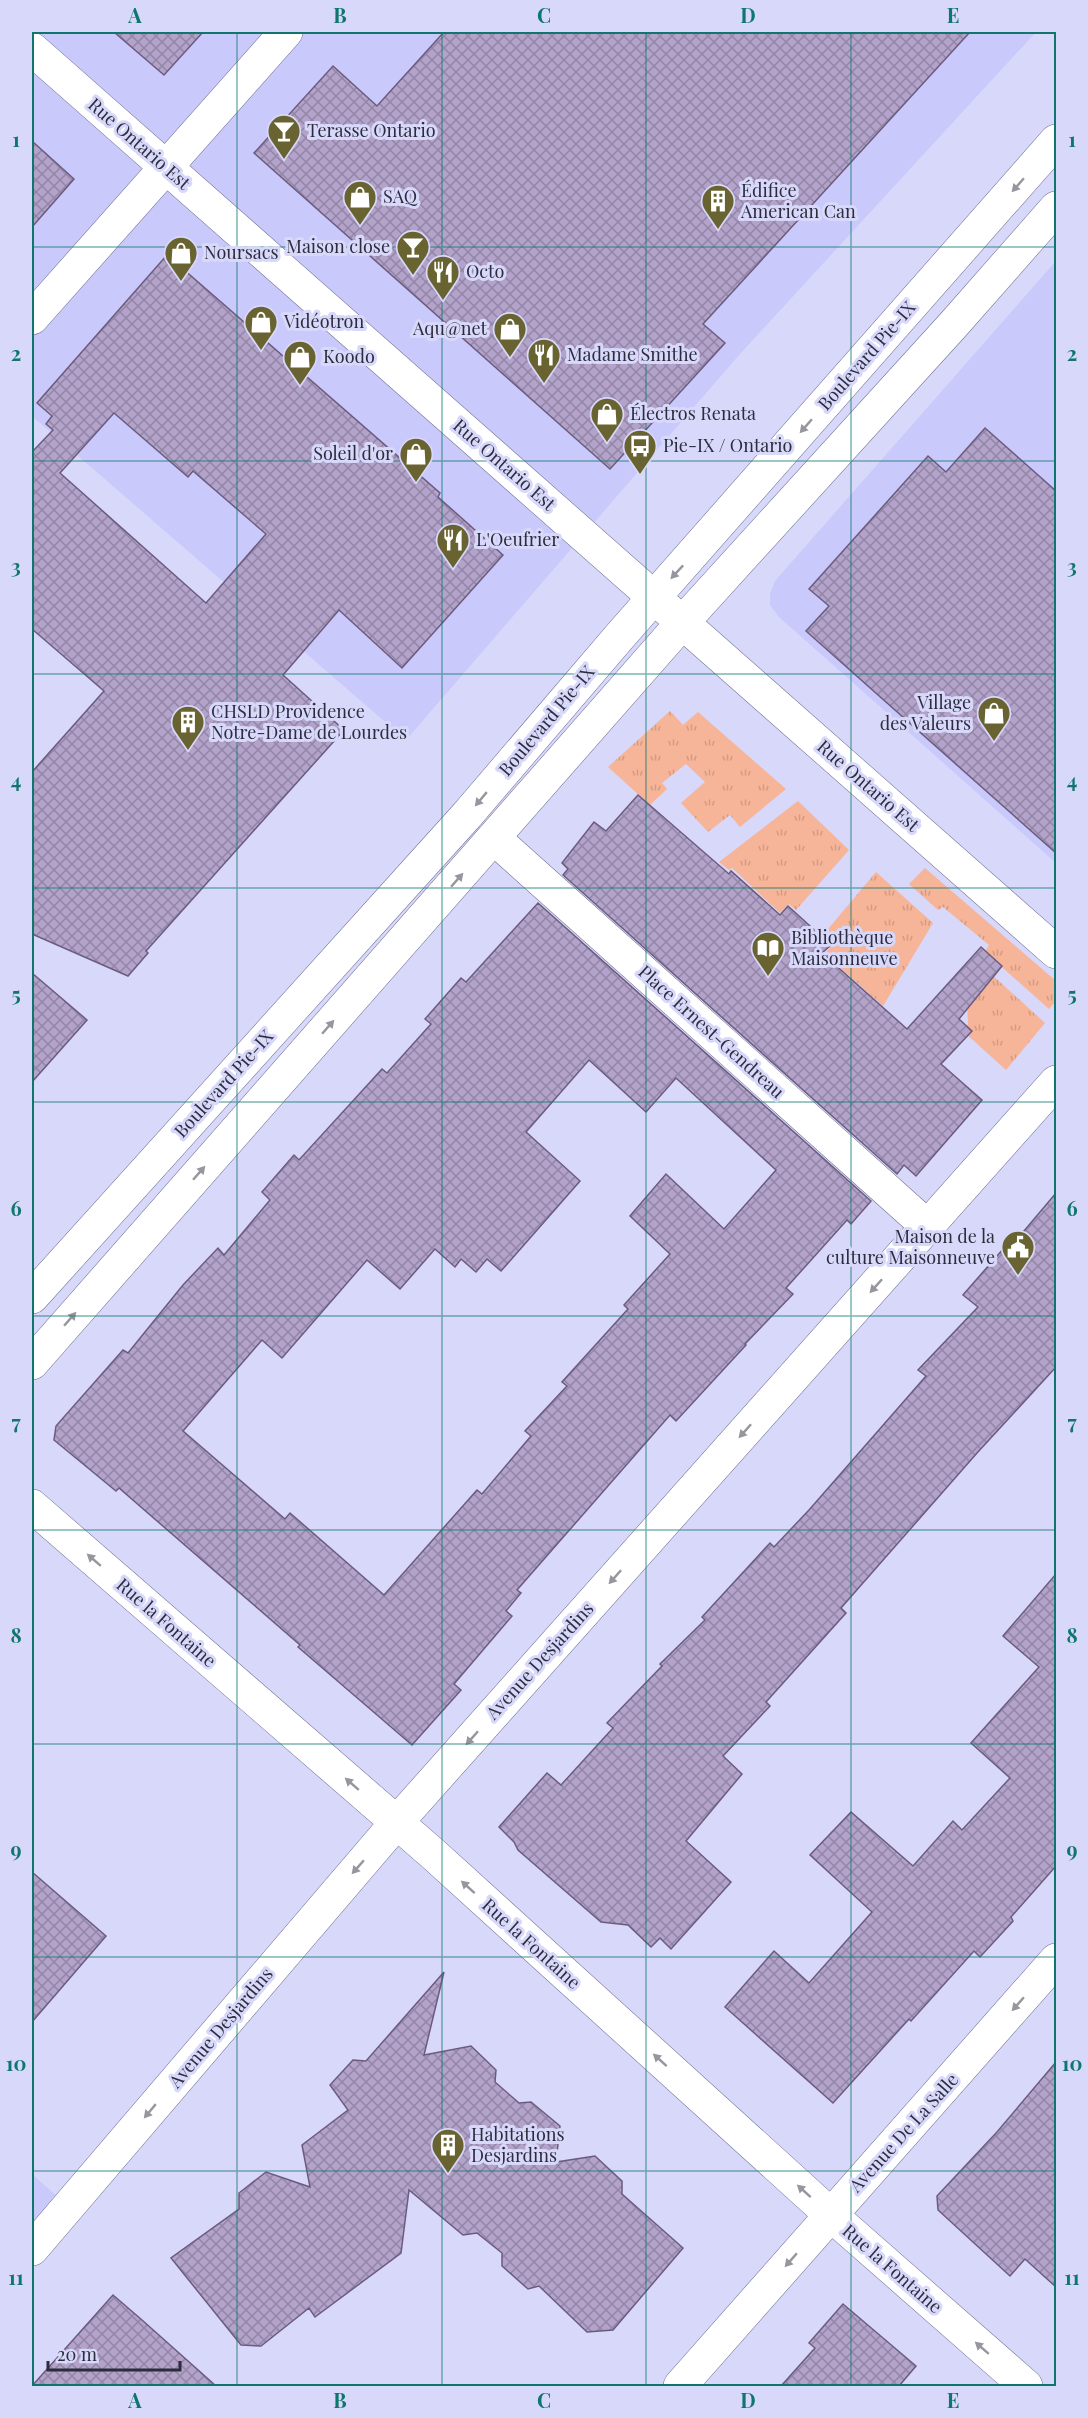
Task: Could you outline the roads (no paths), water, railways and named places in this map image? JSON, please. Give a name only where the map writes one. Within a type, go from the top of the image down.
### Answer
[{"type":"main road","points":[[32,318],[286,32]]},
{"type":"main road","name":"Rue Ontario Est","points":[[32,49],[1056,952]]},
{"type":"main road","name":"Boulevard Pie-IX","points":[[32,1297],[467,815],[653,598],[1056,141]]},
{"type":"main road","name":"Boulevard Pie-IX","points":[[32,1363],[682,623],[953,325],[1056,208]]},
{"type":"main road","name":"Place Ernest-Gendreau","points":[[494,838],[928,1227]]},
{"type":"main road","name":"Avenue Desjardins","points":[[32,2249],[397,1822],[1056,1082]]},
{"type":"main road","name":"Rue la Fontaine","points":[[32,1506],[397,1822],[831,2215],[1026,2386]]},
{"type":"main road","name":"Avenue De La Salle","points":[[680,2386],[1056,1960]]},
{"type":"place","name":"Terasse Ontario","points":[[284,160]]},
{"type":"place","name":"SAQ","points":[[360,226]]},
{"type":"place","name":"Édifice American Can","points":[[718,230]]},
{"type":"place","name":"Maison close","points":[[413,276]]},
{"type":"place","name":"Noursacs","points":[[181,282]]},
{"type":"place","name":"Octo","points":[[443,301]]},
{"type":"place","name":"Vidéotron","points":[[261,351]]},
{"type":"place","name":"Aqu@net","points":[[510,358]]},
{"type":"place","name":"Madame Smithe","points":[[544,384]]},
{"type":"place","name":"Koodo","points":[[300,386]]},
{"type":"place","name":"Électros Renata","points":[[607,443]]},
{"type":"place","name":"Pie-IX / Ontario","points":[[640,475]]},
{"type":"place","name":"Soleil d'or","points":[[416,483]]},
{"type":"place","name":"L'Oeufrier","points":[[453,569]]},
{"type":"place","name":"Village des Valeurs","points":[[994,742]]},
{"type":"place","name":"CHSLD Providence Notre-Dame de Lourdes","points":[[188,751]]},
{"type":"place","name":"Bibliothèque Maisonneuve","points":[[768,977]]},
{"type":"place","name":"Maison de la culture Maisonneuve","points":[[1018,1276]]},
{"type":"place","name":"Habitations Desjardins","points":[[448,2174]]}]
